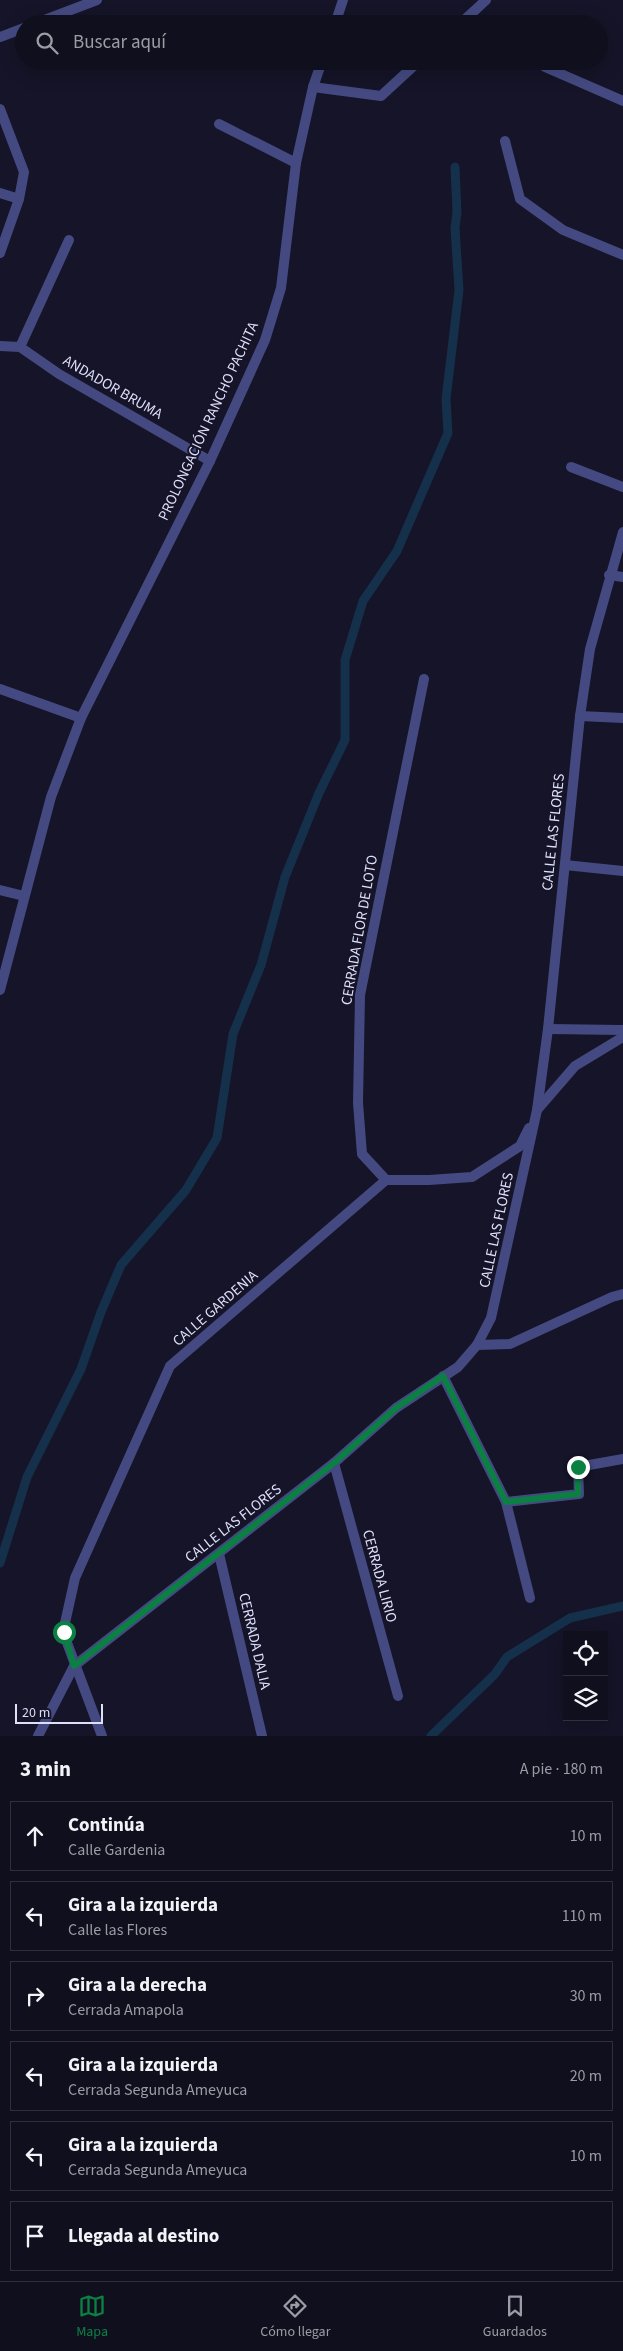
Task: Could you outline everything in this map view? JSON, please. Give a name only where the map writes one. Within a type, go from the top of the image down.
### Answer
[{"type":"street","points":[[58,15],[97,0]]},
{"type":"street","points":[[338,15],[343,0]]},
{"type":"street","points":[[470,15],[486,0]]},
{"type":"street","points":[[0,37],[15,31]]},
{"type":"street","name":"PROLONGACIÓN RANCHO PACHITA","points":[[0,990],[51,798],[81,718],[210,461],[265,340],[281,288],[296,163],[313,87],[319,70]]},
{"type":"street","points":[[313,87],[381,96],[409,70]]},
{"type":"street","points":[[552,70],[623,101]]},
{"type":"street","points":[[0,109],[24,172],[20,199],[0,253]]},
{"type":"street","points":[[218,124],[296,163]]},
{"type":"street","points":[[505,141],[520,199],[563,230],[623,255]]},
{"type":"street","points":[[0,193],[20,199]]},
{"type":"street","points":[[0,346],[20,347],[69,240]]},
{"type":"street","name":"ANDADOR BRUMA","points":[[20,347],[58,374],[210,461]]},
{"type":"street","points":[[570,467],[623,487]]},
{"type":"street","name":"CALLE LAS FLORES","points":[[38,1736],[74,1666],[334,1463],[396,1408],[458,1367],[477,1345],[491,1318],[537,1110],[548,1029],[580,716],[590,649],[609,575],[623,532]]},
{"type":"street","points":[[609,575],[623,578]]},
{"type":"street","name":"CERRADA FLOR DE LOTO","points":[[386,1180],[362,1154],[358,1103],[360,995],[424,679]]},
{"type":"street","points":[[0,689],[81,718]]},
{"type":"street","points":[[580,716],[623,718]]},
{"type":"street","points":[[565,865],[623,870]]},
{"type":"street","points":[[0,890],[24,896]]},
{"type":"street","points":[[548,1029],[623,1030]]},
{"type":"street","points":[[386,1180],[429,1180],[472,1176],[520,1146],[537,1110],[575,1066],[623,1037]]},
{"type":"street","name":"CALLE GARDENIA","points":[[102,1736],[74,1666],[64,1632],[76,1578],[170,1366],[386,1180]]},
{"type":"street","points":[[477,1345],[510,1344],[612,1296],[623,1294]]},
{"type":"street","points":[[443,1376],[506,1502],[530,1598]]},
{"type":"street","points":[[506,1502],[578,1494],[578,1467],[623,1459]]},
{"type":"street","name":"CERRADA LIRIO","points":[[334,1463],[398,1696]]},
{"type":"street","name":"CERRADA DALIA","points":[[219,1554],[262,1736]]},
{"type":"waterway","points":[[0,1563],[27,1477],[81,1369],[101,1312],[121,1265],[186,1190],[217,1138],[233,1034],[261,965],[285,877],[319,793],[345,740],[345,660],[363,601],[397,551],[448,433],[446,399],[459,290],[455,228],[457,212],[455,167]]},
{"type":"waterway","points":[[431,1736],[495,1674],[507,1657],[570,1618],[623,1606]]},
{"type":"route","points":[[64,1632],[74,1666],[334,1463],[396,1408],[443,1376],[506,1502],[578,1494],[578,1467]]}]
